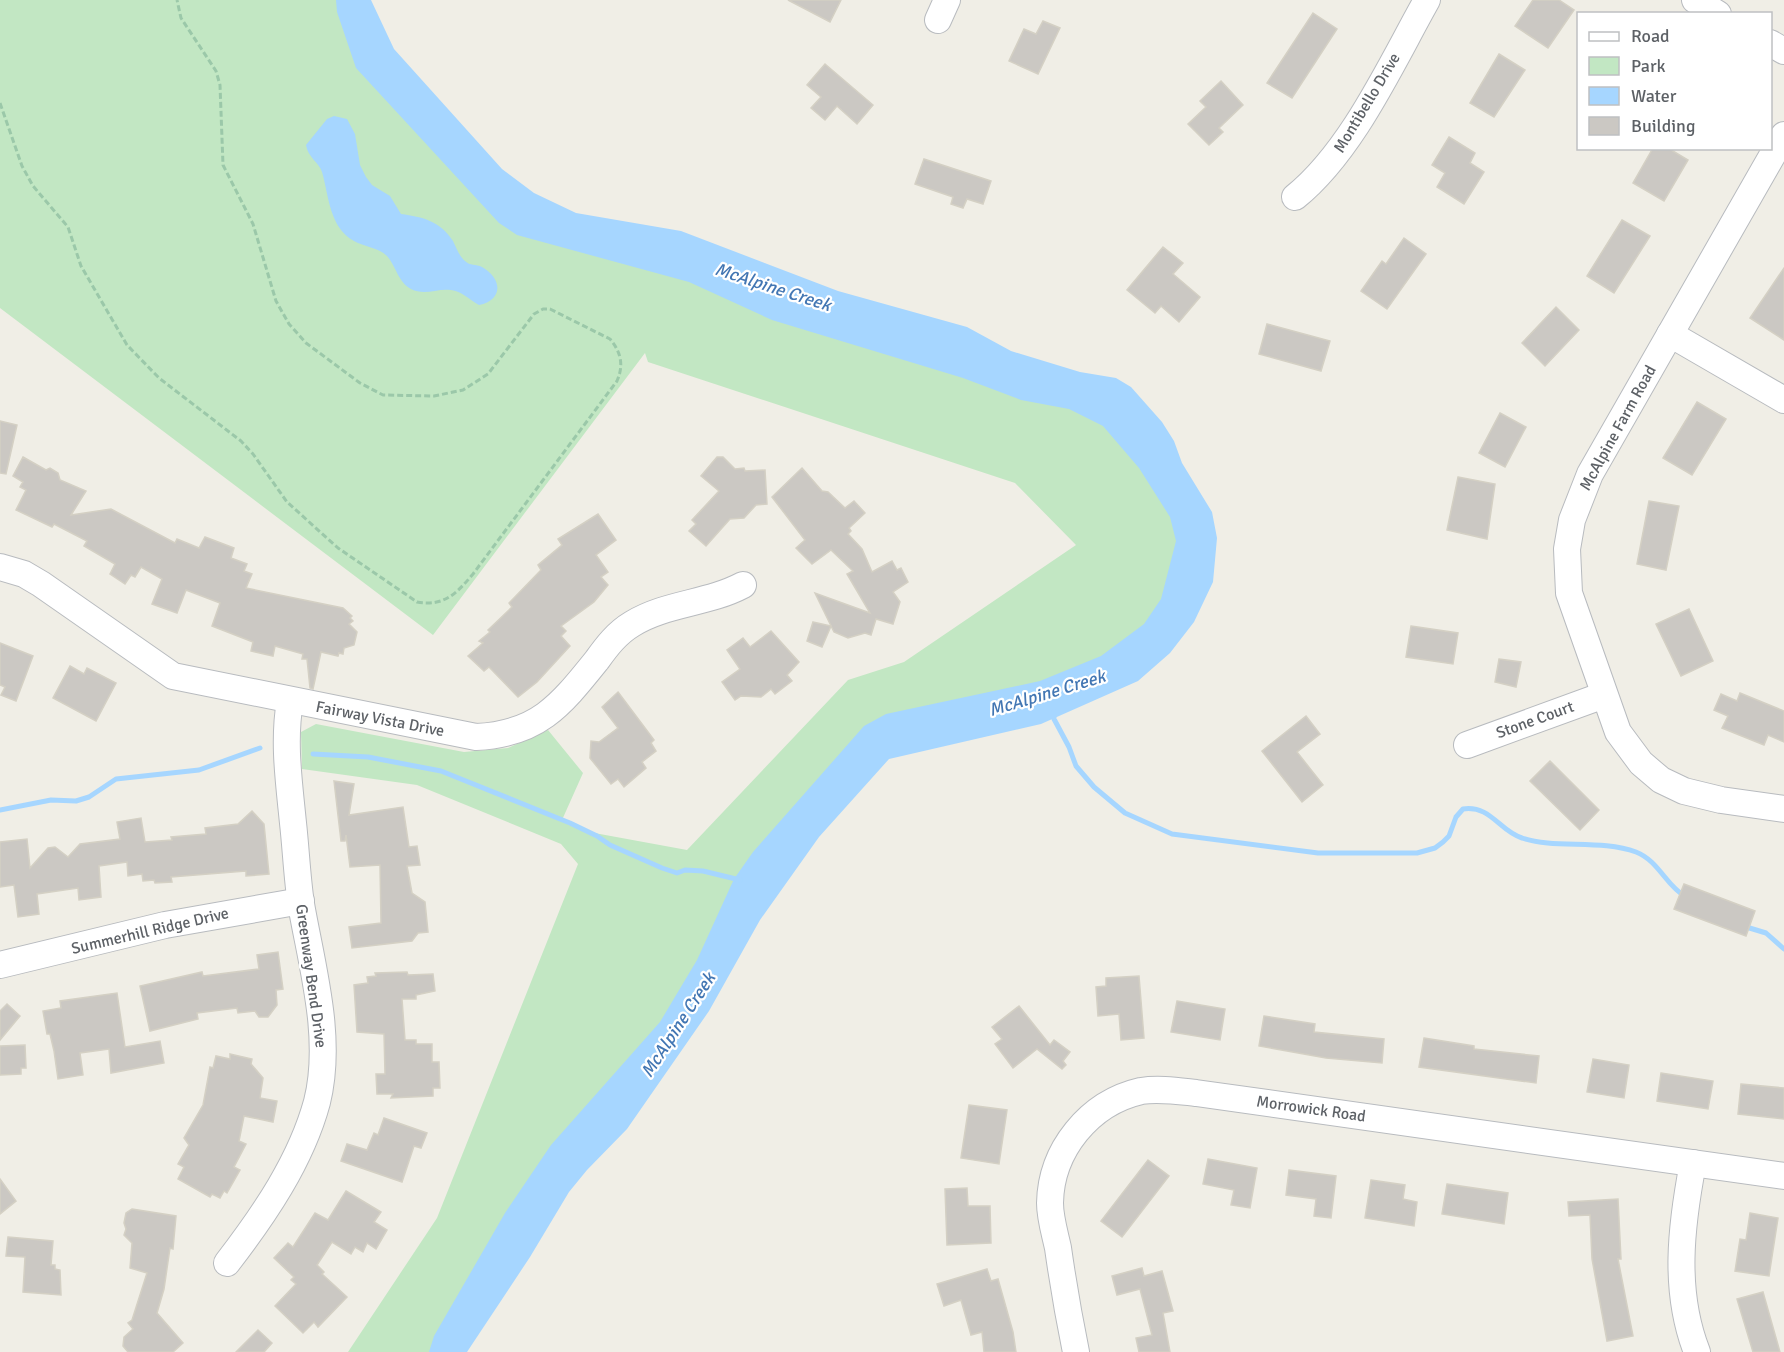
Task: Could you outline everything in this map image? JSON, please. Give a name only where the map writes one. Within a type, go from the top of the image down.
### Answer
[{"type":"street","name":"Montibello Drive","points":[[1296,197],[1313,183],[1339,152],[1427,0]]},
{"type":"street","points":[[1695,0],[1715,12]]},
{"type":"street","name":"McAlpine Farm Road","points":[[1784,135],[1590,474],[1572,520],[1567,556],[1569,593],[1618,732],[1632,754],[1661,780],[1695,795],[1784,809]]},
{"type":"street","points":[[1670,334],[1784,400]]},
{"type":"street","name":"Fairway Vista Drive","points":[[0,567],[24,574],[41,584],[173,676],[476,737],[516,731],[532,725],[558,706],[622,630],[666,608],[709,599],[743,585]]},
{"type":"street","name":"Stone Court","points":[[1467,745],[1604,695]]},
{"type":"street","name":"Greenway Bend Drive","points":[[227,1263],[299,1152],[317,1100],[322,1072],[321,1031],[301,901],[286,748],[290,701]]},
{"type":"street","name":"Summerhill Ridge Drive","points":[[0,964],[165,925],[301,901]]},
{"type":"street","name":"Morrowick Road","points":[[1076,1352],[1050,1205],[1053,1180],[1061,1156],[1084,1122],[1118,1099],[1141,1091],[1196,1093],[1784,1176]]},
{"type":"street","points":[[1693,1163],[1684,1215],[1681,1262],[1684,1304],[1697,1352]]},
{"type":"path","points":[[0,103],[22,166],[33,186],[68,227],[81,266],[127,345],[159,378],[241,441],[254,454],[287,502],[338,548],[417,602],[429,604],[449,598],[473,574],[617,381],[622,370],[617,348],[610,339],[550,309],[543,309],[534,314],[488,374],[476,383],[463,390],[418,398],[383,395],[360,383],[306,343],[289,324],[276,301],[253,224],[223,165],[220,86],[216,71],[181,18],[177,0]]},
{"type":"green space","points":[[0,0],[353,0],[483,182],[1111,398],[1170,487],[1183,576],[1112,681],[852,749],[457,1352],[348,1352],[437,1218],[578,864],[561,844],[417,785],[302,769],[301,732],[316,724],[464,752],[508,748],[548,730],[583,773],[562,820],[589,832],[687,850],[848,680],[904,662],[1076,545],[1015,483],[648,362],[645,353],[433,635],[0,308]]},
{"type":"water","name":"McAlpine Creek","points":[[336,0],[371,0],[394,49],[502,169],[534,193],[576,213],[681,231],[838,291],[967,327],[1011,351],[1080,372],[1116,378],[1131,387],[1162,422],[1174,441],[1182,463],[1212,512],[1217,538],[1213,582],[1194,622],[1170,653],[1138,681],[1041,724],[889,759],[819,837],[760,920],[709,1011],[627,1129],[569,1192],[530,1257],[467,1352],[429,1352],[434,1336],[505,1213],[551,1145],[660,1022],[697,960],[734,879],[753,852],[864,726],[886,714],[1040,681],[1101,656],[1144,624],[1161,599],[1176,541],[1170,517],[1139,468],[1103,426],[1069,409],[1021,400],[963,378],[772,320],[689,282],[517,235],[499,223],[356,68],[337,12]]},
{"type":"water","points":[[334,116],[347,119],[355,134],[360,165],[372,185],[390,196],[401,214],[437,224],[448,234],[465,261],[489,272],[497,283],[493,299],[479,305],[455,291],[421,292],[411,289],[400,278],[387,256],[354,241],[339,228],[331,210],[321,169],[306,145],[327,119]]},
{"type":"building","points":[[788,0],[841,0],[830,22]]},
{"type":"building","points":[[1533,0],[1559,0],[1574,10],[1548,48],[1515,26]]},
{"type":"building","points":[[1313,13],[1337,29],[1292,98],[1267,83]]},
{"type":"building","points":[[1043,21],[1060,28],[1038,74],[1009,61],[1024,29],[1036,34]]},
{"type":"building","points":[[1499,54],[1525,70],[1494,117],[1470,103]]},
{"type":"building","points":[[825,64],[873,105],[857,124],[837,106],[825,120],[811,108],[821,97],[807,85]]},
{"type":"building","points":[[1221,81],[1243,105],[1219,128],[1223,132],[1209,145],[1188,124],[1206,107],[1200,101]]},
{"type":"building","points":[[1449,137],[1475,153],[1470,163],[1484,172],[1464,204],[1437,187],[1445,173],[1432,165]]},
{"type":"building","points":[[1652,150],[1671,150],[1688,160],[1664,201],[1633,183]]},
{"type":"building","points":[[924,159],[991,181],[983,204],[967,199],[963,208],[951,204],[953,197],[915,184]]},
{"type":"building","points":[[1622,220],[1650,236],[1614,293],[1587,276]]},
{"type":"building","points":[[1404,238],[1426,254],[1387,309],[1361,291],[1382,261],[1386,264]]},
{"type":"building","points":[[1163,247],[1183,263],[1173,274],[1200,297],[1179,322],[1161,306],[1155,313],[1127,290]]},
{"type":"building","points":[[1784,268],[1784,340],[1750,318]]},
{"type":"building","points":[[1556,307],[1579,330],[1545,366],[1522,343]]},
{"type":"building","points":[[1267,324],[1330,341],[1321,371],[1259,354]]},
{"type":"building","points":[[1697,402],[1726,419],[1692,475],[1663,458]]},
{"type":"building","points":[[1500,413],[1526,427],[1505,467],[1479,453]]},
{"type":"building","points":[[0,421],[17,425],[6,474],[0,473]]},
{"type":"building","points":[[23,457],[46,470],[50,468],[58,473],[60,480],[86,491],[71,515],[111,509],[175,543],[177,539],[199,548],[205,537],[234,548],[231,558],[247,564],[244,571],[252,574],[246,588],[343,608],[352,616],[350,618],[353,621],[349,624],[357,632],[354,645],[344,648],[343,654],[339,653],[338,656],[321,652],[313,689],[310,688],[307,659],[302,659],[303,654],[275,646],[273,656],[251,651],[253,642],[212,626],[220,603],[186,590],[177,613],[152,604],[162,579],[141,567],[135,577],[131,575],[125,584],[110,574],[115,564],[84,546],[87,541],[54,524],[52,527],[16,510],[26,490],[20,487],[23,482],[13,476]]},
{"type":"building","points":[[717,457],[723,457],[735,469],[765,470],[767,504],[756,505],[744,518],[730,519],[706,546],[689,531],[696,524],[692,520],[719,491],[701,476]]},
{"type":"building","points":[[802,468],[822,491],[828,492],[845,508],[854,501],[865,513],[849,528],[851,531],[848,534],[862,549],[872,572],[892,561],[897,570],[901,568],[908,582],[893,592],[900,602],[893,624],[876,619],[871,635],[865,633],[848,638],[834,632],[815,593],[870,613],[847,574],[853,571],[831,550],[812,564],[796,548],[805,540],[772,497]]},
{"type":"building","points":[[1458,477],[1495,484],[1487,539],[1447,530]]},
{"type":"building","points":[[1649,501],[1679,506],[1666,570],[1637,564]]},
{"type":"building","points":[[598,514],[616,540],[596,555],[608,572],[601,577],[608,585],[594,602],[561,626],[566,631],[561,636],[570,646],[537,682],[518,697],[489,667],[484,671],[468,656],[483,643],[479,641],[490,632],[488,630],[512,607],[509,603],[541,570],[538,565],[562,545],[558,539]]},
{"type":"building","points":[[1689,609],[1713,661],[1681,676],[1656,624]]},
{"type":"building","points":[[813,622],[831,626],[822,647],[807,641]]},
{"type":"building","points":[[1411,626],[1458,633],[1453,664],[1406,657]]},
{"type":"building","points":[[771,631],[799,662],[787,675],[792,681],[775,694],[771,689],[761,697],[741,696],[735,700],[722,682],[740,669],[727,650],[743,638],[750,647]]},
{"type":"building","points":[[0,643],[33,656],[16,701],[1,695],[5,687],[0,685]]},
{"type":"building","points":[[1499,659],[1521,662],[1516,687],[1495,682]]},
{"type":"building","points":[[70,666],[84,674],[87,668],[116,683],[96,721],[53,698]]},
{"type":"building","points":[[618,692],[654,740],[651,743],[656,751],[642,762],[646,768],[624,787],[618,779],[611,784],[590,758],[591,741],[599,742],[618,728],[602,707]]},
{"type":"building","points":[[1740,693],[1784,711],[1784,742],[1768,735],[1764,745],[1722,728],[1728,716],[1714,710],[1721,694],[1737,701]]},
{"type":"building","points":[[1306,716],[1320,734],[1297,752],[1323,785],[1302,802],[1262,751]]},
{"type":"building","points":[[1550,761],[1599,810],[1580,830],[1530,781]]},
{"type":"building","points":[[334,781],[354,784],[349,815],[403,807],[409,847],[417,846],[420,865],[407,866],[412,893],[425,902],[428,932],[418,933],[412,941],[352,948],[349,927],[381,923],[380,865],[350,867],[346,835],[345,841],[341,841]]},
{"type":"building","points":[[252,811],[264,824],[269,874],[246,876],[246,871],[171,877],[172,882],[155,883],[154,880],[143,881],[142,874],[128,876],[127,862],[99,866],[101,897],[79,900],[78,888],[37,894],[39,914],[18,917],[14,885],[0,887],[0,842],[27,839],[30,868],[48,848],[55,847],[68,857],[80,844],[120,839],[117,822],[141,818],[145,842],[172,840],[171,837],[206,834],[205,828],[238,824]]},
{"type":"building","points":[[1684,884],[1755,911],[1746,936],[1674,909]]},
{"type":"building","points":[[278,952],[283,989],[276,990],[277,1005],[268,1017],[259,1017],[255,1011],[238,1013],[237,1008],[197,1013],[198,1019],[150,1031],[140,986],[202,972],[203,976],[259,969],[257,955]]},
{"type":"building","points":[[407,972],[408,975],[433,974],[435,991],[416,995],[416,999],[402,999],[405,1040],[416,1040],[416,1044],[432,1044],[432,1062],[439,1062],[440,1088],[433,1088],[433,1096],[391,1098],[393,1094],[377,1094],[376,1074],[385,1074],[384,1034],[357,1032],[354,985],[368,983],[367,977],[376,976],[375,973]]},
{"type":"building","points":[[1139,976],[1144,1038],[1121,1040],[1119,1014],[1098,1016],[1096,987],[1106,986],[1106,978]]},
{"type":"building","points":[[117,993],[125,1047],[160,1041],[164,1063],[111,1073],[109,1049],[80,1053],[83,1075],[58,1079],[54,1051],[50,1034],[47,1034],[43,1011],[61,1008],[60,1001]]},
{"type":"building","points":[[1177,1001],[1225,1009],[1220,1040],[1171,1032]]},
{"type":"building","points":[[7,1004],[20,1016],[0,1040],[0,1011]]},
{"type":"building","points":[[1019,1006],[1050,1045],[1054,1040],[1070,1052],[1063,1061],[1066,1065],[1062,1069],[1037,1049],[1013,1068],[995,1044],[1002,1039],[992,1027]]},
{"type":"building","points":[[1264,1016],[1315,1024],[1314,1032],[1384,1039],[1382,1063],[1326,1058],[1259,1046]]},
{"type":"building","points":[[1424,1038],[1474,1046],[1474,1049],[1539,1056],[1536,1083],[1419,1067]]},
{"type":"building","points":[[25,1045],[26,1068],[21,1068],[21,1074],[0,1075],[0,1046]]},
{"type":"building","points":[[230,1054],[252,1059],[251,1064],[263,1078],[260,1098],[277,1101],[273,1122],[244,1116],[239,1141],[246,1144],[234,1167],[240,1170],[227,1193],[224,1191],[220,1198],[212,1194],[210,1197],[178,1179],[184,1167],[178,1164],[189,1145],[184,1138],[203,1105],[210,1067],[213,1068],[216,1056],[230,1059]]},
{"type":"building","points":[[1593,1059],[1629,1065],[1624,1098],[1587,1092]]},
{"type":"building","points":[[1661,1073],[1713,1081],[1708,1109],[1657,1101]]},
{"type":"building","points":[[1741,1084],[1784,1088],[1784,1119],[1738,1114]]},
{"type":"building","points":[[969,1105],[1007,1110],[999,1164],[961,1158]]},
{"type":"building","points":[[384,1118],[427,1133],[421,1148],[414,1146],[402,1182],[341,1161],[347,1144],[367,1150],[374,1133],[378,1135]]},
{"type":"building","points":[[1208,1159],[1257,1168],[1250,1208],[1231,1205],[1234,1190],[1203,1184]]},
{"type":"building","points":[[1148,1160],[1169,1176],[1122,1237],[1101,1221]]},
{"type":"building","points":[[1289,1170],[1336,1176],[1331,1218],[1314,1216],[1316,1199],[1286,1195]]},
{"type":"building","points":[[0,1179],[16,1201],[0,1214]]},
{"type":"building","points":[[1371,1180],[1405,1185],[1403,1199],[1417,1202],[1414,1226],[1365,1218]]},
{"type":"building","points":[[1447,1184],[1508,1193],[1504,1224],[1442,1214]]},
{"type":"building","points":[[967,1188],[968,1206],[990,1206],[991,1243],[947,1245],[945,1189]]},
{"type":"building","points":[[346,1191],[381,1212],[374,1222],[387,1230],[376,1249],[367,1243],[363,1252],[355,1247],[351,1254],[332,1242],[317,1265],[324,1272],[322,1274],[347,1297],[318,1327],[314,1322],[303,1333],[275,1306],[296,1284],[291,1280],[294,1277],[274,1258],[288,1243],[293,1247],[315,1213],[328,1220]]},
{"type":"building","points":[[1618,1199],[1621,1259],[1618,1259],[1633,1336],[1607,1341],[1592,1259],[1590,1215],[1569,1216],[1568,1202]]},
{"type":"building","points":[[132,1209],[176,1216],[173,1249],[170,1248],[164,1289],[157,1313],[183,1343],[173,1352],[128,1352],[123,1346],[124,1337],[133,1329],[128,1323],[132,1320],[147,1273],[130,1268],[132,1243],[124,1235],[126,1229],[124,1223],[126,1213]]},
{"type":"building","points":[[1750,1213],[1778,1218],[1769,1276],[1735,1271],[1740,1239],[1746,1240]]},
{"type":"building","points":[[8,1237],[53,1241],[51,1265],[55,1265],[55,1269],[60,1270],[61,1295],[23,1292],[25,1257],[6,1256]]},
{"type":"building","points":[[1142,1268],[1144,1276],[1162,1271],[1173,1311],[1163,1313],[1170,1352],[1139,1352],[1136,1338],[1152,1335],[1140,1289],[1117,1295],[1112,1276]]},
{"type":"building","points":[[987,1269],[991,1281],[998,1279],[1013,1332],[1016,1352],[984,1352],[982,1332],[971,1335],[961,1300],[944,1306],[937,1284]]},
{"type":"building","points":[[1763,1292],[1780,1352],[1753,1352],[1737,1299]]},
{"type":"building","points":[[258,1330],[272,1343],[264,1352],[236,1352]]},
{"type":"waterway","points":[[1054,712],[1054,719],[1076,766],[1094,787],[1125,813],[1172,834],[1318,853],[1417,853],[1435,848],[1443,842],[1449,836],[1456,817],[1463,809],[1473,809],[1488,815],[1514,835],[1522,838],[1549,843],[1608,846],[1636,852],[1651,861],[1673,887],[1686,897]]},
{"type":"waterway","points":[[0,810],[51,800],[76,801],[89,797],[116,779],[199,770],[260,748]]},
{"type":"waterway","points":[[313,754],[368,757],[441,771],[570,823],[610,845],[662,868],[677,873],[685,870],[703,871],[740,880]]},
{"type":"waterway","points":[[1743,926],[1766,933],[1784,949]]}]
